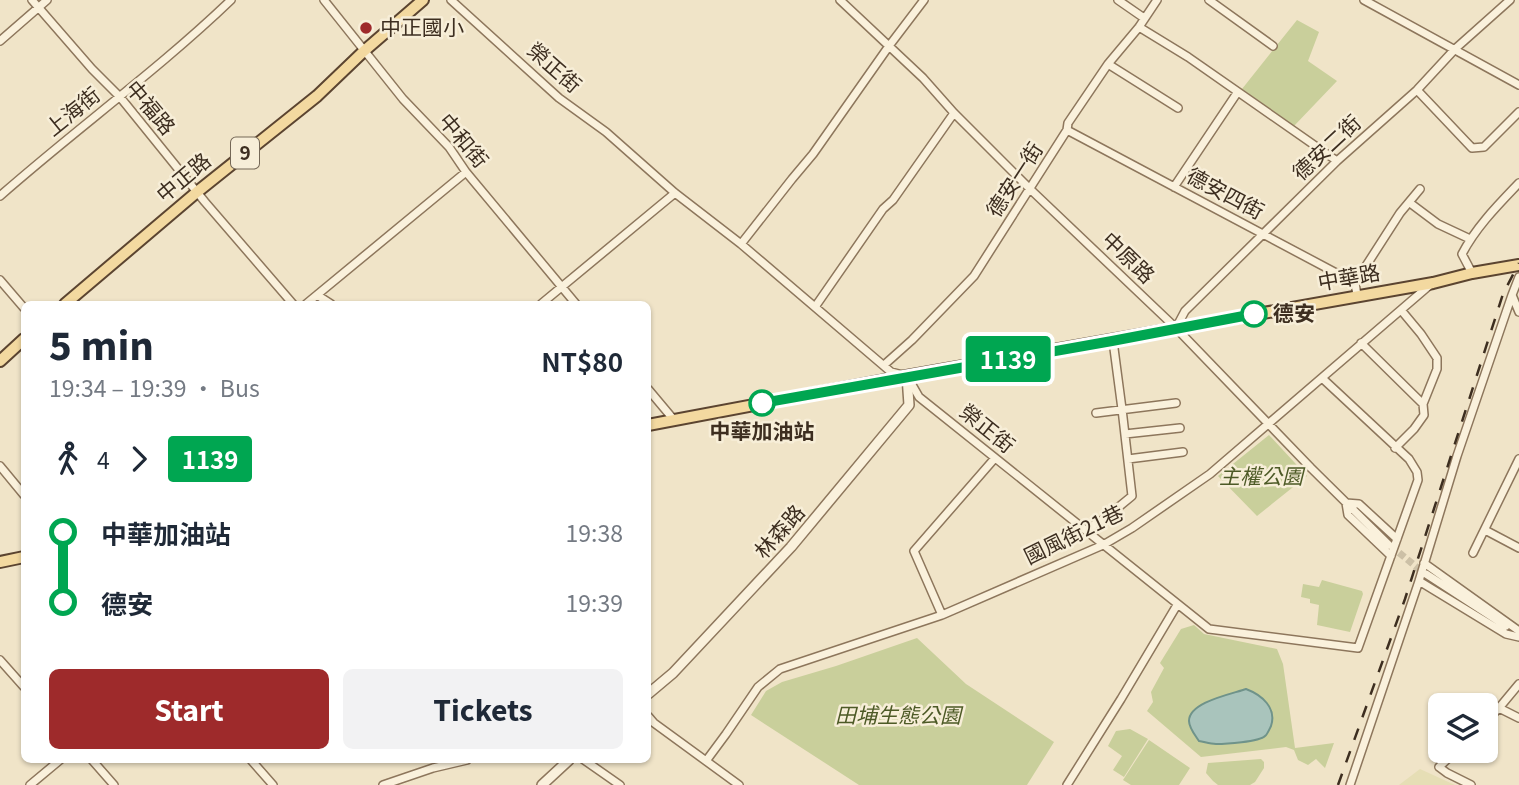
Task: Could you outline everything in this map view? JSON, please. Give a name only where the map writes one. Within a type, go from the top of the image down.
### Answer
[{"type":"main road","name":"中正路","points":[[69,301],[197,192],[317,96],[423,0]]},
{"type":"main road","name":"中華路","points":[[651,424],[1433,283],[1519,265]]},
{"type":"main road","points":[[0,361],[21,342]]},
{"type":"main road","points":[[0,562],[21,558]]},
{"type":"street","name":"中福路","points":[[32,0],[120,97],[290,301]]},
{"type":"street","points":[[0,41],[47,0]]},
{"type":"street","name":"上海街","points":[[0,196],[120,97],[231,0]]},
{"type":"street","name":"中和街","points":[[324,0],[403,99],[449,147],[466,172],[573,301]]},
{"type":"street","name":"榮正街","points":[[451,0],[559,97],[606,132],[675,193],[741,244],[891,372],[907,376],[919,397],[1209,629],[1358,648],[1418,480],[1414,466],[1395,447]]},
{"type":"street","name":"中原路","points":[[840,0],[923,78],[1030,189],[1176,328],[1389,545]]},
{"type":"street","points":[[741,244],[813,155],[924,0]]},
{"type":"street","points":[[1118,0],[1144,18]]},
{"type":"street","name":"德安一街","points":[[884,365],[974,276],[1067,130],[1068,122],[1157,0]]},
{"type":"street","points":[[1209,0],[1273,46]]},
{"type":"street","points":[[1364,0],[1519,85]]},
{"type":"street","name":"德安二街","points":[[1176,328],[1185,311],[1336,161],[1417,90],[1455,49],[1510,0]]},
{"type":"street","points":[[1139,27],[1188,57],[1336,161]]},
{"type":"street","points":[[1108,64],[1178,108]]},
{"type":"street","points":[[1417,90],[1472,148],[1484,147],[1519,112]]},
{"type":"street","points":[[1174,187],[1237,93]]},
{"type":"street","points":[[815,307],[954,113]]},
{"type":"street","name":"德安四街","points":[[1067,130],[1355,283]]},
{"type":"street","points":[[310,301],[466,172]]},
{"type":"street","points":[[1472,273],[1462,254],[1470,239],[1519,183]]},
{"type":"street","points":[[1357,295],[1355,283],[1420,189]]},
{"type":"street","points":[[545,301],[675,193]]},
{"type":"street","points":[[1409,203],[1438,224],[1470,239]]},
{"type":"street","points":[[1350,785],[1419,581],[1457,456],[1519,277]]},
{"type":"street","points":[[0,280],[21,304]]},
{"type":"street","name":"國風街21巷","points":[[706,761],[758,687],[780,669],[942,615],[1103,545],[1142,521],[1200,481],[1433,283]]},
{"type":"street","points":[[317,295],[326,301]]},
{"type":"street","points":[[1511,295],[1519,313]]},
{"type":"street","points":[[1322,378],[1395,447],[1414,429],[1423,415],[1423,404],[1437,369],[1437,358],[1401,310]]},
{"type":"street","points":[[1088,532],[1132,496],[1112,341]]},
{"type":"street","points":[[1361,343],[1423,404]]},
{"type":"street","name":"林森路","points":[[651,691],[673,673],[791,547],[909,405],[907,376]]},
{"type":"street","points":[[651,393],[674,420]]},
{"type":"street","points":[[1096,413],[1176,403]]},
{"type":"street","points":[[1125,434],[1181,428]]},
{"type":"street","points":[[1128,458],[1183,452]]},
{"type":"street","points":[[942,615],[914,551],[995,457]]},
{"type":"street","points":[[1473,553],[1516,473],[1519,459]]},
{"type":"street","points":[[0,466],[21,491]]},
{"type":"street","points":[[1391,556],[1348,515],[1346,503],[1359,505],[1397,540]]},
{"type":"street","points":[[1485,530],[1519,548]]},
{"type":"street","points":[[1424,563],[1519,634]]},
{"type":"street","points":[[1426,574],[1519,634]]},
{"type":"street","points":[[1419,581],[1506,634],[1519,634]]},
{"type":"street","points":[[1067,785],[1177,605]]},
{"type":"street","points":[[0,660],[21,684]]},
{"type":"street","points":[[1519,684],[1499,708],[1519,718]]},
{"type":"street","points":[[651,720],[739,785]]},
{"type":"street","points":[[30,785],[56,763]]},
{"type":"street","points":[[95,763],[114,785]]},
{"type":"street","points":[[254,763],[273,785]]},
{"type":"street","points":[[433,768],[438,763]]},
{"type":"street","points":[[383,785],[454,763]]},
{"type":"street","points":[[542,785],[566,763]]},
{"type":"street","points":[[588,763],[620,785]]},
{"type":"street","points":[[1443,763],[1439,767],[1471,785]]},
{"type":"shaded area","points":[[1420,769],[1455,785],[1399,785]]},
{"type":"green space","points":[[1297,20],[1319,32],[1308,61],[1337,81],[1294,126],[1242,89]]},
{"type":"green space","name":"主權公園","points":[[1269,435],[1307,476],[1257,516],[1218,476]]},
{"type":"green space","points":[[1322,580],[1362,591],[1350,632],[1317,625],[1319,605],[1301,597],[1303,584],[1319,587]]},
{"type":"green space","points":[[1194,625],[1204,634],[1277,649],[1283,664],[1295,748],[1334,743],[1325,768],[1316,759],[1308,765],[1298,760],[1294,750],[1286,747],[1201,757],[1147,711],[1153,702],[1151,692],[1164,668],[1160,663],[1181,629]]},
{"type":"green space","name":"田埔生態公園","points":[[917,638],[966,684],[1054,742],[1027,785],[859,785],[751,715],[766,691],[782,682]]},
{"type":"green space","points":[[1130,729],[1148,739],[1124,777],[1113,770],[1122,756],[1108,746],[1116,731]]},
{"type":"green space","points":[[1149,740],[1190,768],[1179,785],[1131,785],[1123,780]]},
{"type":"green space","points":[[1261,759],[1264,768],[1250,785],[1218,785],[1206,773],[1208,763]]},
{"type":"water","points":[[1246,689],[1258,695],[1270,708],[1271,726],[1266,735],[1256,740],[1234,743],[1214,744],[1199,741],[1191,729],[1191,714],[1203,704]]},
{"type":"tunnel","points":[[1391,546],[1425,574]]},
{"type":"railway","points":[[1338,785],[1405,599],[1503,294],[1519,263]]},
{"type":"bus line","name":"1139","points":[[762,403],[1254,314]]},
{"type":"place","name":"中正國小","points":[[366,28]]},
{"type":"place","name":"德安","points":[[1254,314]]},
{"type":"place","name":"中華加油站","points":[[762,403]]}]
